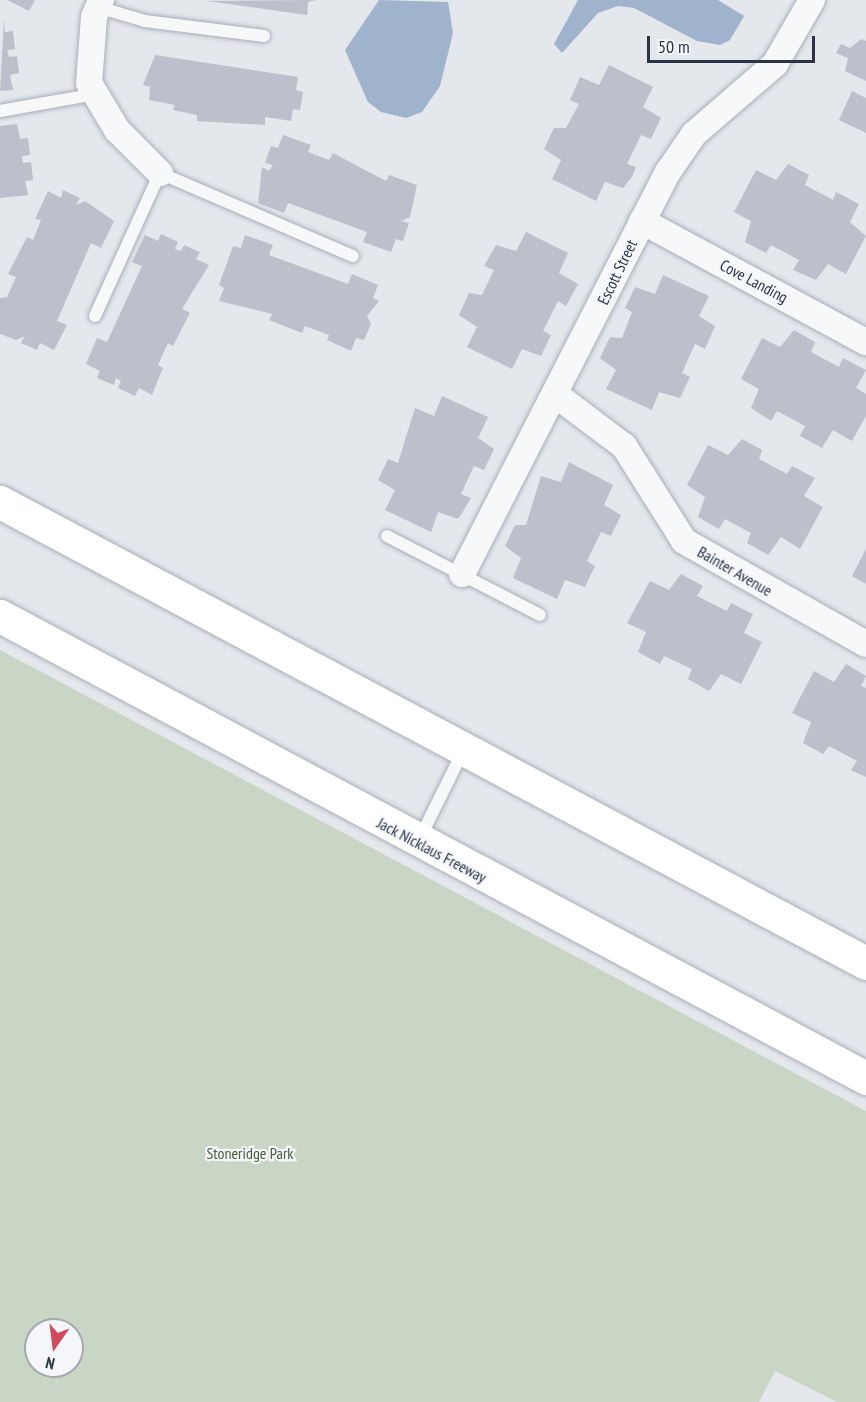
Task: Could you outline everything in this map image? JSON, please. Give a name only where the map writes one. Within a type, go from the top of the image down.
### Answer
[{"type":"highway","points":[[0,502],[866,963]]},
{"type":"highway","name":"Jack Nicklaus Freeway","points":[[0,616],[418,842],[866,1078]]},
{"type":"street","name":"Escott Street","points":[[462,574],[556,395],[642,221],[694,134],[775,64],[812,0]]},
{"type":"street","points":[[99,3],[89,83],[117,130],[160,173]]},
{"type":"street","name":"Cove Landing","points":[[642,221],[866,342]]},
{"type":"street","name":"Bainter Avenue","points":[[556,395],[624,446],[684,541],[866,644]]},
{"type":"lane","points":[[99,3],[145,21],[264,36]]},
{"type":"lane","points":[[0,111],[96,94]]},
{"type":"lane","points":[[95,316],[160,173],[353,256]]},
{"type":"lane","points":[[387,536],[540,615]]},
{"type":"lane","points":[[418,842],[464,749]]},
{"type":"green space","name":"Stoneridge Park","points":[[0,650],[866,1111],[866,1402],[837,1402],[775,1371],[759,1402],[0,1402]]},
{"type":"water","points":[[379,0],[448,2],[453,33],[440,86],[422,112],[406,118],[381,112],[368,102],[345,50]]},
{"type":"water","points":[[578,0],[718,0],[744,16],[730,40],[720,45],[697,41],[634,8],[618,6],[598,13],[562,53],[554,44]]},
{"type":"building","points":[[7,0],[35,0],[29,11]]},
{"type":"building","points":[[316,0],[308,2],[307,15],[207,1]]},
{"type":"building","points":[[4,19],[5,32],[13,31],[15,49],[7,50],[9,57],[17,56],[19,73],[10,75],[13,90],[0,91]]},
{"type":"building","points":[[861,39],[866,41],[866,81],[845,71],[848,58],[836,53],[841,44],[850,48]]},
{"type":"building","points":[[155,55],[298,77],[296,90],[303,92],[300,110],[293,109],[291,121],[265,117],[265,125],[197,121],[197,115],[173,110],[175,105],[149,100],[150,87],[143,85]]},
{"type":"building","points":[[609,65],[653,87],[643,107],[661,118],[651,139],[641,135],[627,164],[636,167],[632,177],[623,188],[605,182],[596,201],[552,179],[561,160],[544,149],[554,128],[566,128],[579,104],[570,100],[580,77],[599,85]]},
{"type":"building","points":[[852,91],[866,98],[866,133],[839,120]]},
{"type":"building","points":[[17,124],[20,139],[28,138],[30,155],[22,156],[23,163],[31,162],[33,180],[25,181],[28,195],[0,198],[0,126]]},
{"type":"building","points":[[283,135],[311,145],[308,152],[329,160],[333,153],[386,181],[389,175],[417,185],[410,217],[401,221],[409,223],[403,241],[396,239],[391,252],[363,242],[367,232],[288,203],[284,213],[258,203],[262,167],[269,171],[273,165],[265,163],[271,146],[278,148]]},
{"type":"building","points":[[788,164],[809,175],[805,185],[833,200],[836,192],[859,204],[850,222],[866,236],[846,274],[828,264],[816,280],[793,270],[799,260],[771,245],[766,253],[745,242],[751,221],[734,212],[756,170],[776,180]]},
{"type":"building","points":[[63,190],[80,198],[76,205],[85,201],[114,221],[101,248],[91,243],[57,321],[67,325],[54,350],[40,343],[37,350],[21,343],[25,336],[16,340],[0,334],[0,298],[7,297],[16,277],[8,274],[27,237],[33,240],[41,220],[35,219],[48,191],[61,198]]},
{"type":"building","points":[[526,232],[568,253],[559,273],[578,284],[566,306],[558,301],[543,331],[551,335],[541,356],[522,349],[512,369],[467,347],[477,327],[459,315],[469,293],[482,295],[494,270],[484,266],[496,245],[516,251]]},
{"type":"building","points":[[161,234],[178,242],[175,249],[181,251],[184,245],[200,252],[196,259],[209,265],[182,309],[190,313],[173,346],[168,343],[158,365],[163,368],[152,395],[139,388],[135,396],[118,388],[121,381],[116,378],[114,385],[97,378],[100,371],[86,364],[97,338],[107,342],[142,266],[132,262],[145,235],[158,241]]},
{"type":"building","points":[[245,235],[273,245],[269,255],[348,284],[352,274],[378,285],[373,298],[379,301],[367,316],[371,324],[364,340],[356,338],[351,351],[327,340],[329,335],[305,326],[302,333],[269,320],[272,314],[219,301],[224,288],[219,285],[233,246],[241,248]]},
{"type":"building","points":[[663,275],[709,296],[699,316],[715,326],[705,349],[695,344],[682,373],[690,377],[680,398],[659,392],[652,410],[606,389],[616,370],[600,358],[610,337],[622,338],[632,312],[625,308],[635,287],[655,294]]},
{"type":"building","points":[[794,330],[815,342],[811,352],[839,367],[843,358],[866,370],[856,388],[866,394],[866,416],[852,441],[833,430],[822,448],[800,436],[805,426],[777,411],[771,421],[751,408],[759,389],[741,379],[762,338],[780,347]]},
{"type":"building","points":[[442,396],[488,417],[478,438],[494,449],[484,470],[474,466],[461,494],[471,498],[458,519],[438,512],[431,532],[385,510],[395,490],[378,480],[388,459],[398,463],[415,408],[434,416]]},
{"type":"building","points":[[742,439],[762,450],[759,459],[787,474],[792,466],[815,478],[804,496],[823,507],[800,549],[781,537],[768,555],[747,543],[751,533],[725,519],[719,529],[698,517],[705,497],[687,485],[708,445],[728,455]]},
{"type":"building","points":[[569,462],[613,485],[604,505],[621,515],[611,536],[601,532],[587,561],[595,566],[585,587],[565,580],[557,599],[513,578],[521,558],[505,546],[515,525],[526,525],[541,476],[561,482]]},
{"type":"building","points":[[866,549],[866,584],[852,576]]},
{"type":"building","points":[[681,574],[703,586],[697,596],[727,611],[731,603],[753,614],[744,633],[762,642],[741,684],[721,674],[709,691],[688,679],[692,669],[664,656],[660,664],[638,652],[646,632],[627,623],[650,581],[669,590]]},
{"type":"building","points":[[846,664],[866,676],[861,686],[866,688],[866,777],[851,770],[857,761],[829,746],[823,754],[803,743],[811,722],[792,713],[814,671],[834,682]]}]
